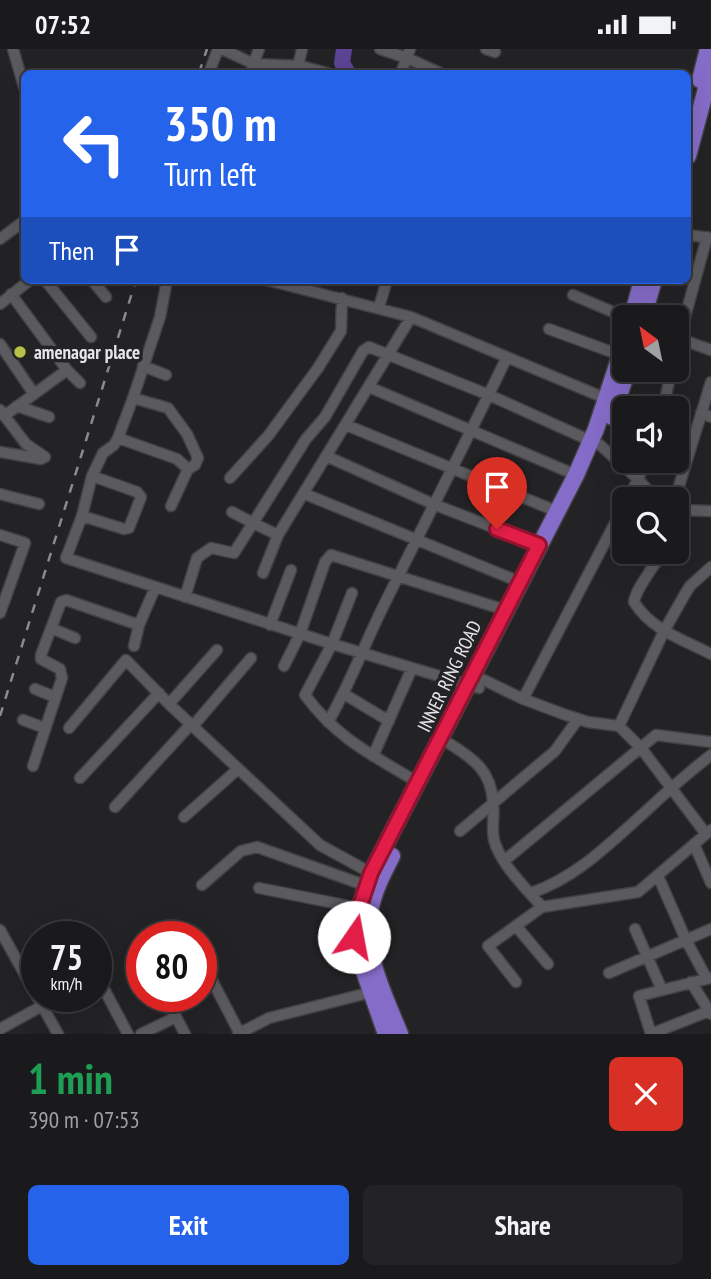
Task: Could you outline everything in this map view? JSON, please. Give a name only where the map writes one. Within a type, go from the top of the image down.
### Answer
[{"type":"highway","points":[[691,114],[708,49]]},
{"type":"highway","points":[[691,145],[710,75]]},
{"type":"highway","points":[[635,305],[641,284]]},
{"type":"highway","points":[[647,305],[653,284]]},
{"type":"highway","name":"INNER RING ROAD","points":[[400,1034],[370,952],[370,913],[375,893],[596,443],[614,382]]},
{"type":"highway","name":"INNER RING ROAD","points":[[386,1034],[353,940],[359,908],[369,880],[419,783],[477,684],[505,610],[556,510],[609,426],[618,382]]},
{"type":"street","points":[[13,49],[21,77]]},
{"type":"street","points":[[210,70],[220,49],[252,69],[301,66],[309,70]]},
{"type":"street","points":[[252,69],[259,49]]},
{"type":"street","points":[[301,66],[299,62],[302,49]]},
{"type":"street","points":[[380,49],[409,53],[435,70]]},
{"type":"street","points":[[402,70],[409,53]]},
{"type":"street","points":[[0,239],[21,223]]},
{"type":"street","points":[[689,305],[709,238],[691,235]]},
{"type":"street","points":[[0,304],[25,284]]},
{"type":"street","points":[[48,284],[91,337]]},
{"type":"street","points":[[95,284],[106,297]]},
{"type":"street","points":[[166,284],[160,317],[133,398],[118,438],[114,445],[103,453],[92,476],[82,516],[66,558],[363,654],[477,684],[578,719],[619,726],[641,748],[709,832],[645,888],[632,895],[542,907],[488,946],[516,982]]},
{"type":"street","points":[[286,284],[411,317],[607,399]]},
{"type":"street","points":[[379,307],[386,284]]},
{"type":"street","points":[[11,295],[80,383]]},
{"type":"street","points":[[573,295],[612,312]]},
{"type":"street","points":[[230,478],[268,436],[341,331],[342,298]]},
{"type":"street","points":[[263,573],[278,535],[411,317]]},
{"type":"street","points":[[549,329],[612,351]]},
{"type":"street","points":[[0,344],[34,394]]},
{"type":"street","points":[[690,344],[711,350]]},
{"type":"street","points":[[185,597],[197,558],[211,548],[234,553],[291,460],[325,417],[363,351],[369,347],[489,395],[596,443],[645,487]]},
{"type":"street","points":[[328,722],[507,357]]},
{"type":"street","points":[[143,366],[166,375]]},
{"type":"street","points":[[0,452],[41,459],[45,457],[26,445],[2,413],[17,406],[68,370]]},
{"type":"street","points":[[679,487],[706,415],[711,381]]},
{"type":"street","points":[[369,387],[576,475]]},
{"type":"street","points":[[133,398],[162,405],[173,414],[187,434],[198,458],[195,465],[188,468],[171,506]]},
{"type":"street","points":[[17,406],[49,417]]},
{"type":"street","points":[[346,425],[556,510]]},
{"type":"street","points":[[118,438],[177,459],[188,468]]},
{"type":"street","points":[[326,456],[433,504],[539,545]]},
{"type":"street","points":[[634,487],[641,473]]},
{"type":"street","points":[[82,516],[124,529],[131,524],[141,497],[137,492],[92,476]]},
{"type":"street","points":[[0,494],[39,504]]},
{"type":"street","points":[[305,494],[520,582]]},
{"type":"street","points":[[689,511],[711,512]]},
{"type":"street","points":[[232,512],[278,535]]},
{"type":"street","points":[[523,699],[612,528]]},
{"type":"street","points":[[0,535],[25,543],[0,613]]},
{"type":"street","points":[[608,536],[612,538]]},
{"type":"street","points":[[284,666],[300,634],[324,562],[332,555],[505,610]]},
{"type":"street","points":[[655,564],[639,589],[634,602],[638,609],[664,631],[711,654]]},
{"type":"street","points":[[619,726],[664,631],[690,586],[711,567]]},
{"type":"street","points":[[270,625],[291,571]]},
{"type":"street","points":[[0,581],[11,584]]},
{"type":"street","points":[[134,646],[139,625],[155,588]]},
{"type":"street","points":[[352,593],[332,644],[305,694],[328,722],[353,745],[419,783]]},
{"type":"street","points":[[33,766],[62,673],[41,659],[63,600],[139,625]]},
{"type":"street","points":[[51,628],[75,638]]},
{"type":"street","points":[[169,704],[217,650]]},
{"type":"street","points":[[115,807],[251,657]]},
{"type":"street","points":[[69,728],[127,660],[169,704],[320,845],[369,880]]},
{"type":"street","points":[[373,756],[412,667]]},
{"type":"street","points":[[34,689],[55,697]]},
{"type":"street","points":[[80,778],[159,693]]},
{"type":"street","points":[[344,694],[389,721]]},
{"type":"street","points":[[460,831],[555,751],[578,719]]},
{"type":"street","points":[[23,720],[45,728]]},
{"type":"street","points":[[504,861],[656,735],[711,742]]},
{"type":"street","points":[[450,744],[480,765],[485,773],[494,802],[494,840],[504,861],[542,907]]},
{"type":"street","points":[[530,893],[549,887],[588,864],[671,787],[711,755]]},
{"type":"street","points":[[184,817],[238,769]]},
{"type":"street","points":[[694,844],[711,883]]},
{"type":"street","points":[[202,885],[242,851],[257,847],[369,880]]},
{"type":"street","points":[[658,876],[686,940],[709,979],[691,982],[639,996],[651,1034],[710,1012],[691,982]]},
{"type":"street","points":[[259,888],[359,908]]},
{"type":"street","points":[[516,926],[548,964]]},
{"type":"street","points":[[635,929],[662,990]]},
{"type":"street","points":[[609,973],[711,929]]},
{"type":"street","points":[[0,930],[21,968]]},
{"type":"street","points":[[217,991],[239,1034],[269,1018],[372,992]]},
{"type":"street","points":[[112,1004],[128,1034]]},
{"type":"street","points":[[0,1030],[32,1012]]},
{"type":"street","points":[[45,1012],[58,1034]]},
{"type":"street","points":[[173,1012],[185,1034]]},
{"type":"street","points":[[141,1034],[176,1017]]},
{"type":"waterway","points":[[344,49],[342,63],[346,70]]},
{"type":"railway","points":[[200,70],[207,49]]},
{"type":"railway","points":[[0,716],[135,284]]},
{"type":"place","name":"amenagar place","points":[[20,352]]},
{"type":"route","points":[[354,937],[358,912],[371,873],[539,545],[497,529]]}]
